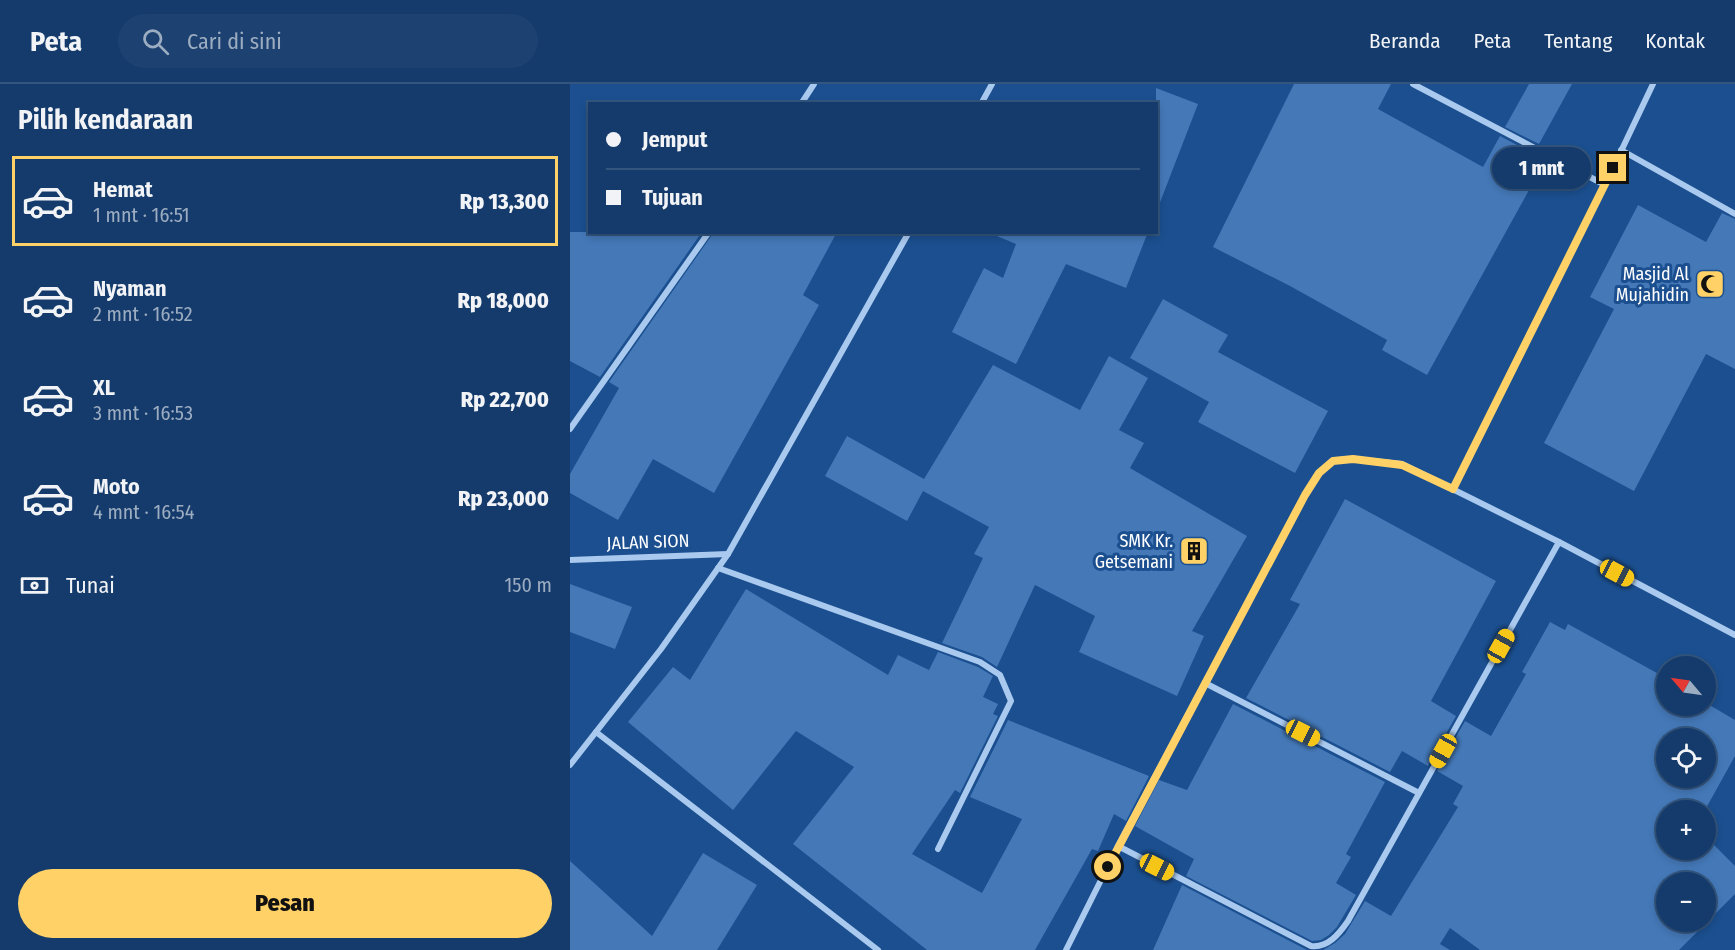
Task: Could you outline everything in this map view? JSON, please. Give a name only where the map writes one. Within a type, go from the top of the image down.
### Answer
[{"type":"street","points":[[802,102],[814,84]]},
{"type":"street","points":[[982,102],[992,84]]},
{"type":"street","points":[[1413,84],[1605,185]]},
{"type":"street","points":[[1453,489],[1653,84]]},
{"type":"street","points":[[1622,150],[1735,214]]},
{"type":"street","points":[[570,429],[708,234]]},
{"type":"street","points":[[570,765],[661,649],[728,554],[908,234]]},
{"type":"street","points":[[1066,950],[1118,846],[1305,495],[1319,473],[1333,461],[1353,459],[1402,465],[1559,542],[1735,635]]},
{"type":"street","points":[[1118,846],[1311,946],[1320,947],[1330,942],[1348,921],[1559,542]]},
{"type":"street","name":"JALAN SION","points":[[570,560],[728,554]]},
{"type":"street","points":[[718,568],[980,662],[1000,675],[1011,700],[938,849]]},
{"type":"street","points":[[1205,683],[1419,793]]},
{"type":"street","points":[[596,732],[878,950]]},
{"type":"building","points":[[1294,84],[1391,84],[1378,109],[1483,167],[1500,136],[1534,154],[1523,174],[1534,181],[1427,375],[1382,350],[1387,340],[1290,286],[1213,247]]},
{"type":"building","points":[[1529,84],[1572,84],[1539,144],[1505,127]]},
{"type":"building","points":[[1156,88],[1198,104],[1159,205],[1158,102],[1156,102]]},
{"type":"building","points":[[1638,205],[1706,242],[1722,213],[1735,219],[1735,369],[1706,354],[1634,491],[1544,443],[1614,309],[1590,297]]},
{"type":"building","points":[[570,232],[701,234],[600,377],[570,361]]},
{"type":"building","points":[[713,234],[836,234],[803,295],[819,305],[714,493],[653,459],[618,520],[570,493],[570,474],[619,388],[609,382]]},
{"type":"building","points":[[992,234],[1147,234],[1126,288],[1066,264],[1016,364],[952,332],[984,268],[1003,278],[1016,244]]},
{"type":"building","points":[[1163,299],[1228,335],[1218,352],[1328,411],[1295,473],[1198,422],[1209,402],[1130,358]]},
{"type":"building","points":[[1109,356],[1148,378],[1119,430],[1144,443],[1130,468],[1247,536],[1192,631],[1204,636],[1177,696],[1079,652],[1095,616],[1035,585],[997,667],[982,657],[942,643],[983,558],[974,554],[989,527],[923,491],[907,521],[825,476],[847,436],[924,479],[993,365],[1080,410]]},
{"type":"building","points":[[1345,499],[1496,581],[1431,701],[1456,716],[1428,766],[1402,751],[1390,772],[1246,698],[1300,604],[1290,600]]},
{"type":"building","points":[[570,584],[632,607],[615,649],[570,632]]},
{"type":"building","points":[[746,589],[888,675],[898,655],[929,670],[938,652],[978,667],[993,676],[983,697],[998,704],[993,714],[998,716],[960,793],[955,790],[912,854],[982,893],[1022,819],[970,797],[1008,720],[1149,776],[1126,821],[1114,814],[1098,851],[1092,849],[1035,950],[927,950],[793,844],[854,767],[796,731],[733,810],[628,722],[673,667],[690,680]]},
{"type":"building","points":[[1550,622],[1565,630],[1568,624],[1656,672],[1656,716],[1716,716],[1716,709],[1735,720],[1735,756],[1711,800],[1656,800],[1656,860],[1716,860],[1716,847],[1735,866],[1735,894],[1716,913],[1716,872],[1656,872],[1656,932],[1697,932],[1679,950],[1480,950],[1450,928],[1440,944],[1450,950],[1323,950],[1345,934],[1365,901],[1391,916],[1458,807],[1453,804],[1463,786],[1437,771],[1465,721],[1491,736],[1526,674],[1522,672]]},
{"type":"building","points":[[1233,704],[1385,782],[1346,854],[1351,857],[1336,883],[1356,895],[1337,927],[1321,940],[1312,941],[1186,876],[1194,859],[1135,826],[1159,780],[1187,790]]},
{"type":"building","points":[[703,853],[757,885],[717,950],[570,950],[570,861],[652,936]]},
{"type":"building","points":[[1182,885],[1307,950],[1153,950]]},
{"type":"place","name":"Masjid Al Mujahidin","points":[[1710,284]]},
{"type":"place","name":"SMK Kr. Getsemani","points":[[1194,551]]},
{"type":"route","points":[[1108,867],[1305,495],[1319,473],[1333,461],[1353,459],[1402,465],[1453,489],[1613,168]]}]
